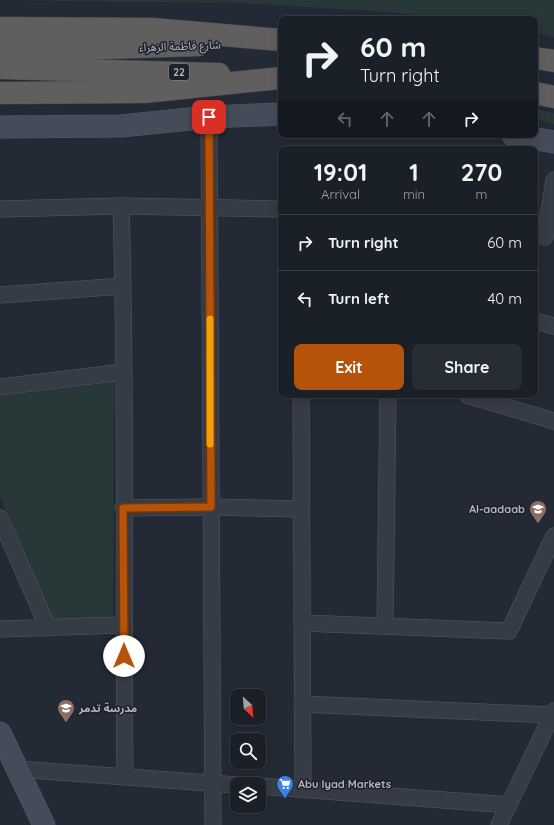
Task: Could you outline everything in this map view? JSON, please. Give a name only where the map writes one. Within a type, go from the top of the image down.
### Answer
[{"type":"highway","points":[[0,28],[153,29],[278,41]]},
{"type":"highway","name":"شارع فاطمة الزهراء","points":[[78,59],[278,41]]},
{"type":"highway","name":"22","points":[[0,50],[78,59],[278,77]]},
{"type":"highway","points":[[538,58],[554,61]]},
{"type":"highway","name":"22","points":[[0,68],[78,59]]},
{"type":"highway","points":[[0,93],[144,92],[278,77]]},
{"type":"highway","points":[[538,94],[554,97]]},
{"type":"main road","points":[[0,127],[121,126],[209,117],[278,114]]},
{"type":"main road","points":[[531,138],[554,142]]},
{"type":"main road","points":[[0,733],[17,769],[36,821]]},
{"type":"street","points":[[209,117],[213,825]]},
{"type":"street","points":[[545,237],[554,180]]},
{"type":"street","points":[[121,206],[124,372],[123,625],[125,777]]},
{"type":"street","points":[[0,209],[121,206],[278,209]]},
{"type":"street","points":[[0,295],[123,286]]},
{"type":"street","points":[[538,322],[554,326]]},
{"type":"street","points":[[0,387],[124,372]]},
{"type":"street","points":[[301,398],[303,789]]},
{"type":"street","points":[[385,626],[388,398]]},
{"type":"street","points":[[477,398],[554,420]]},
{"type":"street","points":[[123,508],[211,507],[302,509]]},
{"type":"street","points":[[0,518],[48,628]]},
{"type":"street","points":[[302,623],[509,631],[554,536]]},
{"type":"street","points":[[0,629],[123,625]]},
{"type":"street","points":[[302,704],[553,713],[499,825]]},
{"type":"street","points":[[17,769],[230,784]]},
{"type":"street","points":[[266,786],[509,805]]},
{"type":"shaded area","points":[[0,0],[554,0],[554,37],[538,34],[538,16],[427,16],[376,11],[240,3]]},
{"type":"shaded area","points":[[538,110],[554,113],[554,124],[538,120]]},
{"type":"shaded area","points":[[114,382],[113,618],[54,622],[0,496],[0,396]]},
{"type":"slow traffic","points":[[210,319],[210,444]]},
{"type":"place","name":"Al-aadaab","points":[[538,524]]},
{"type":"place","name":"مدرسة تدمر","points":[[66,723]]},
{"type":"place","name":"Abu Iyad Markets","points":[[285,799]]},
{"type":"route","points":[[124,656],[123,508],[211,507],[209,117]]}]
